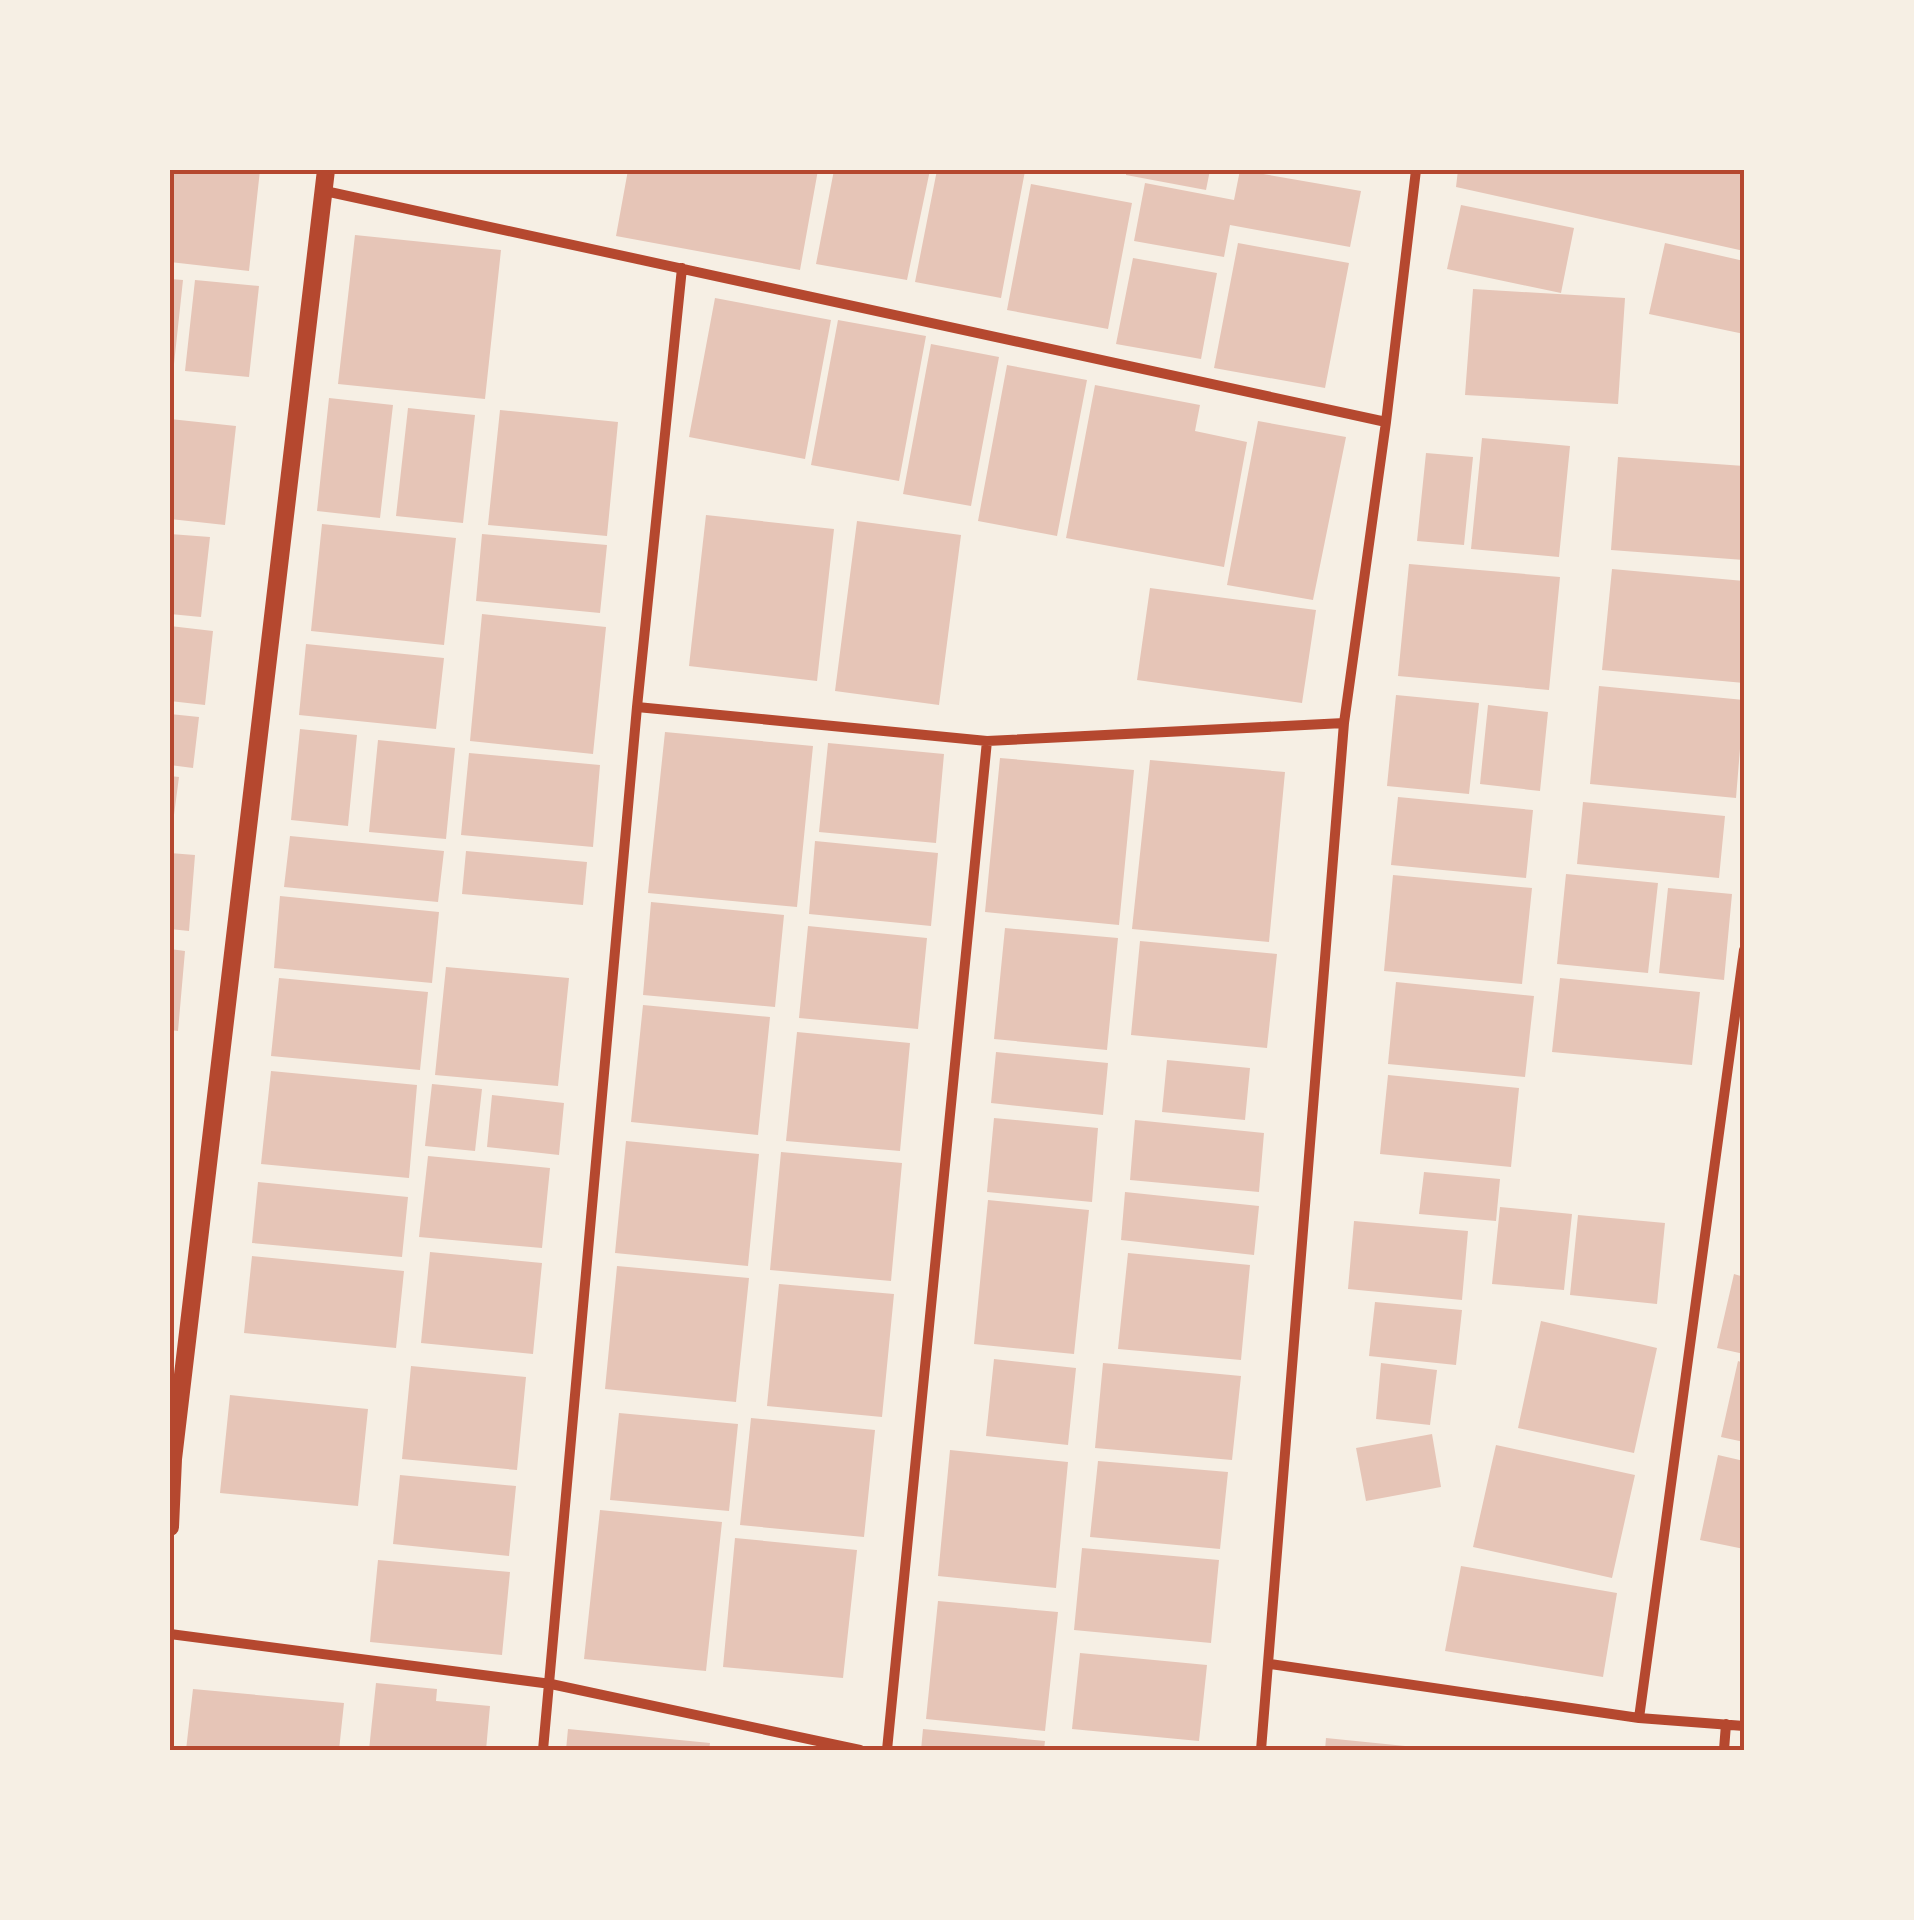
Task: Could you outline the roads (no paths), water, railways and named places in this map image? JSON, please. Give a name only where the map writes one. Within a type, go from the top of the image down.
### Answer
[{"type":"street","points":[[170,1526],[171,1458],[326,170]]},
{"type":"street","points":[[1261,1750],[1344,722],[1416,170]]},
{"type":"street","points":[[324,192],[1386,422]]},
{"type":"street","points":[[543,1750],[637,707],[682,268]]},
{"type":"street","points":[[637,707],[986,741],[1344,722]]},
{"type":"street","points":[[887,1750],[986,741]]},
{"type":"street","points":[[1639,1718],[1744,950]]},
{"type":"street","points":[[170,1634],[551,1684],[860,1750]]},
{"type":"street","points":[[1270,1664],[1639,1718],[1744,1726]]},
{"type":"street","points":[[1724,1750],[1726,1724]]}]
